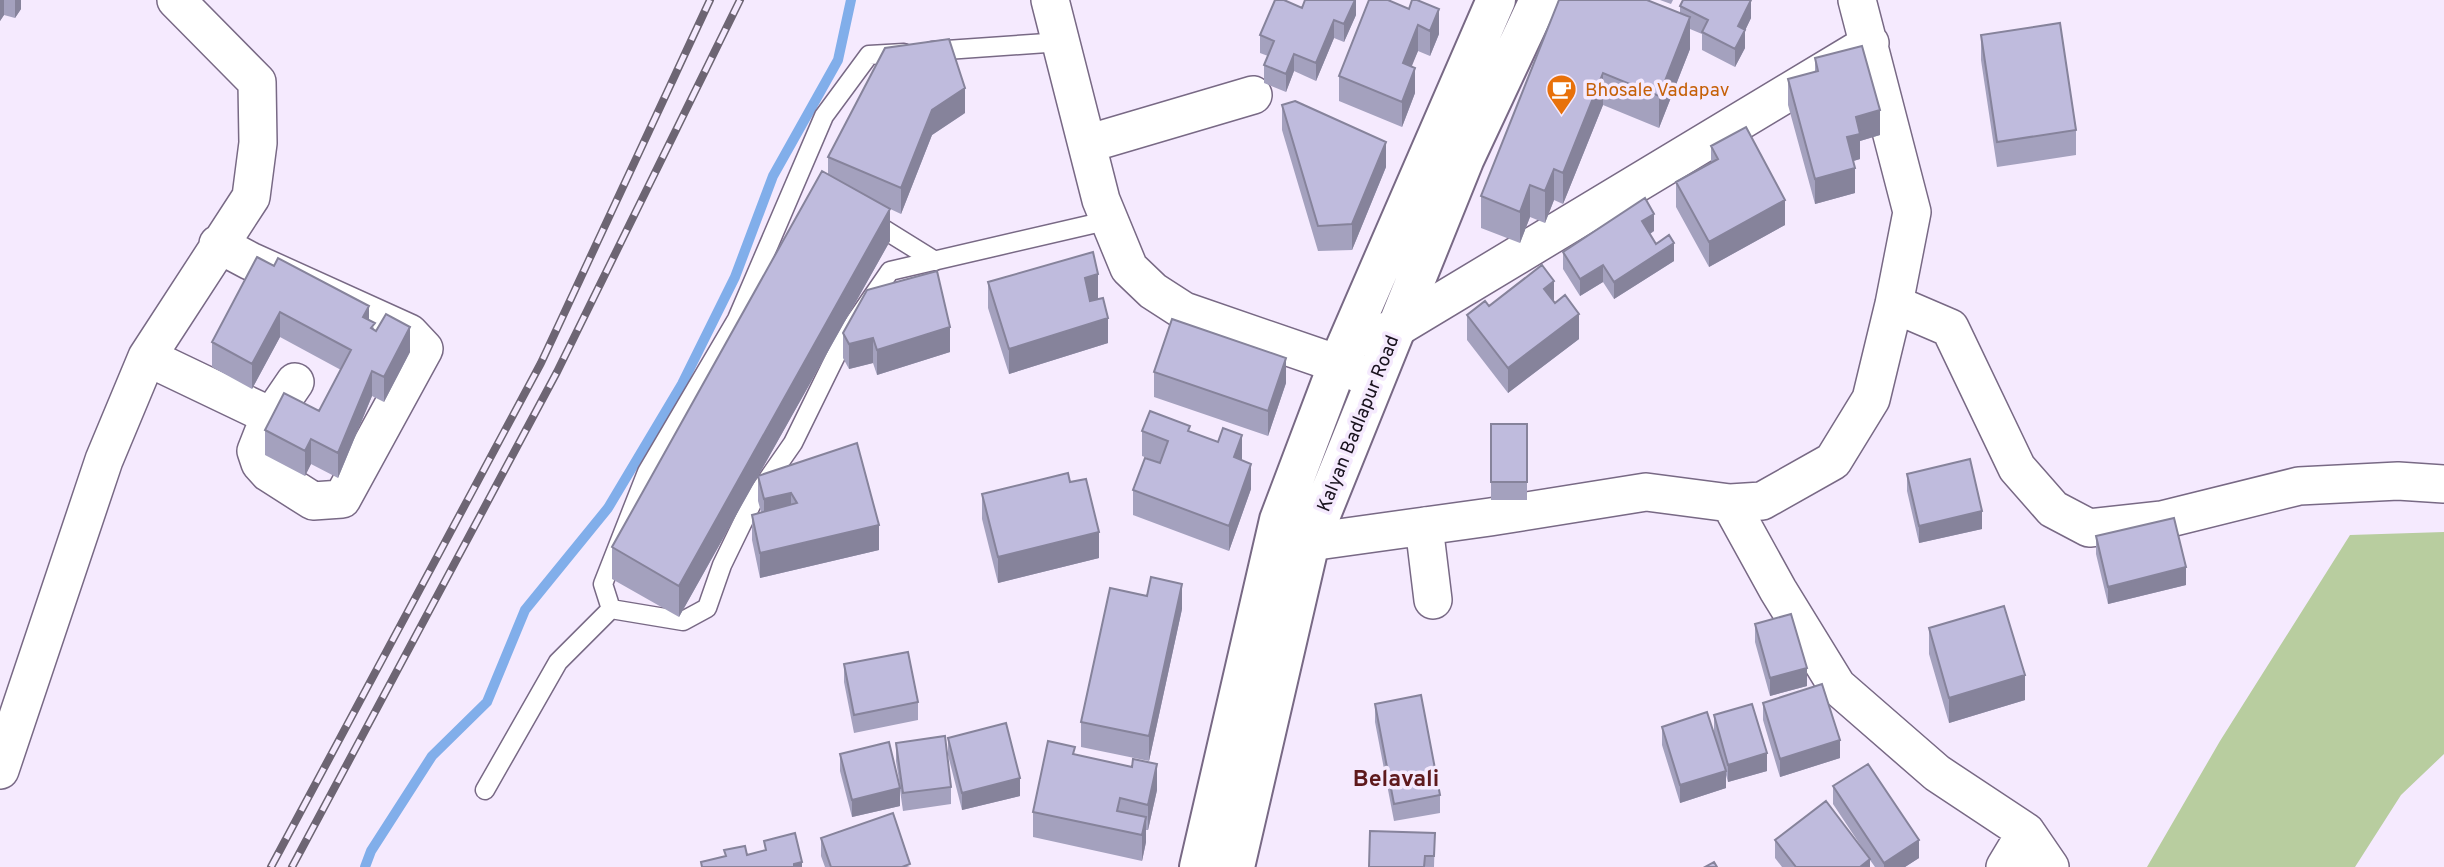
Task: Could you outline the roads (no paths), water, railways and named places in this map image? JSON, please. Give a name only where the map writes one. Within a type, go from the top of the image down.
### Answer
[{"type":"main road","points":[[1199,867],[1243,755],[1279,520],[1343,352],[1449,150],[1496,0]]},
{"type":"main road","name":"Kalyan Badlapur Road","points":[[1235,867],[1243,755],[1310,542],[1395,329],[1449,150],[1539,0]]},
{"type":"street","points":[[0,770],[104,460],[147,357],[251,197],[258,143],[257,82],[176,0]]},
{"type":"street","points":[[1050,0],[1101,200],[1129,268],[1153,291],[1184,311],[1343,352],[1375,380]]},
{"type":"street","points":[[1273,550],[1310,542],[1646,492],[1730,503],[1762,501],[1833,461],[1871,399],[1894,304],[1912,212],[1857,0]]},
{"type":"street","points":[[1343,352],[1395,329],[1870,43]]},
{"type":"street","points":[[1087,144],[1209,108],[1257,108]]},
{"type":"street","points":[[218,244],[409,333],[424,349],[342,499],[313,501],[269,473],[260,463],[256,451],[267,423],[295,382]]},
{"type":"street","points":[[1894,304],[1950,328],[2017,468],[2053,509],[2089,528],[2162,520],[2300,486],[2399,481],[2444,484]]},
{"type":"street","points":[[147,357],[260,411],[267,423]]},
{"type":"street","points":[[1730,503],[1778,590],[1837,686],[1937,773],[2026,832],[2050,867]]},
{"type":"street","points":[[1424,526],[1433,600]]},
{"type":"street","points":[[2005,867],[2026,832]]},
{"type":"lane","points":[[611,609],[603,584],[647,472],[737,319],[802,186],[824,116],[869,55],[1061,42]]},
{"type":"lane","points":[[858,212],[935,261]]},
{"type":"lane","points":[[611,609],[683,621],[707,608],[723,565],[754,499],[793,443],[846,335],[890,271],[1110,220]]},
{"type":"lane","points":[[485,790],[558,662],[611,609]]},
{"type":"waterway","points":[[365,867],[371,851],[432,756],[487,702],[525,610],[608,508],[682,384],[735,277],[773,176],[838,60],[851,0]]},
{"type":"railway","points":[[271,867],[541,363],[710,0]]},
{"type":"railway","points":[[292,867],[557,372],[740,0]]},
{"type":"place","name":"Bhosale Vadapav","points":[[1562,116]]},
{"type":"district","name":"Belavali","points":[[1396,778]]}]
